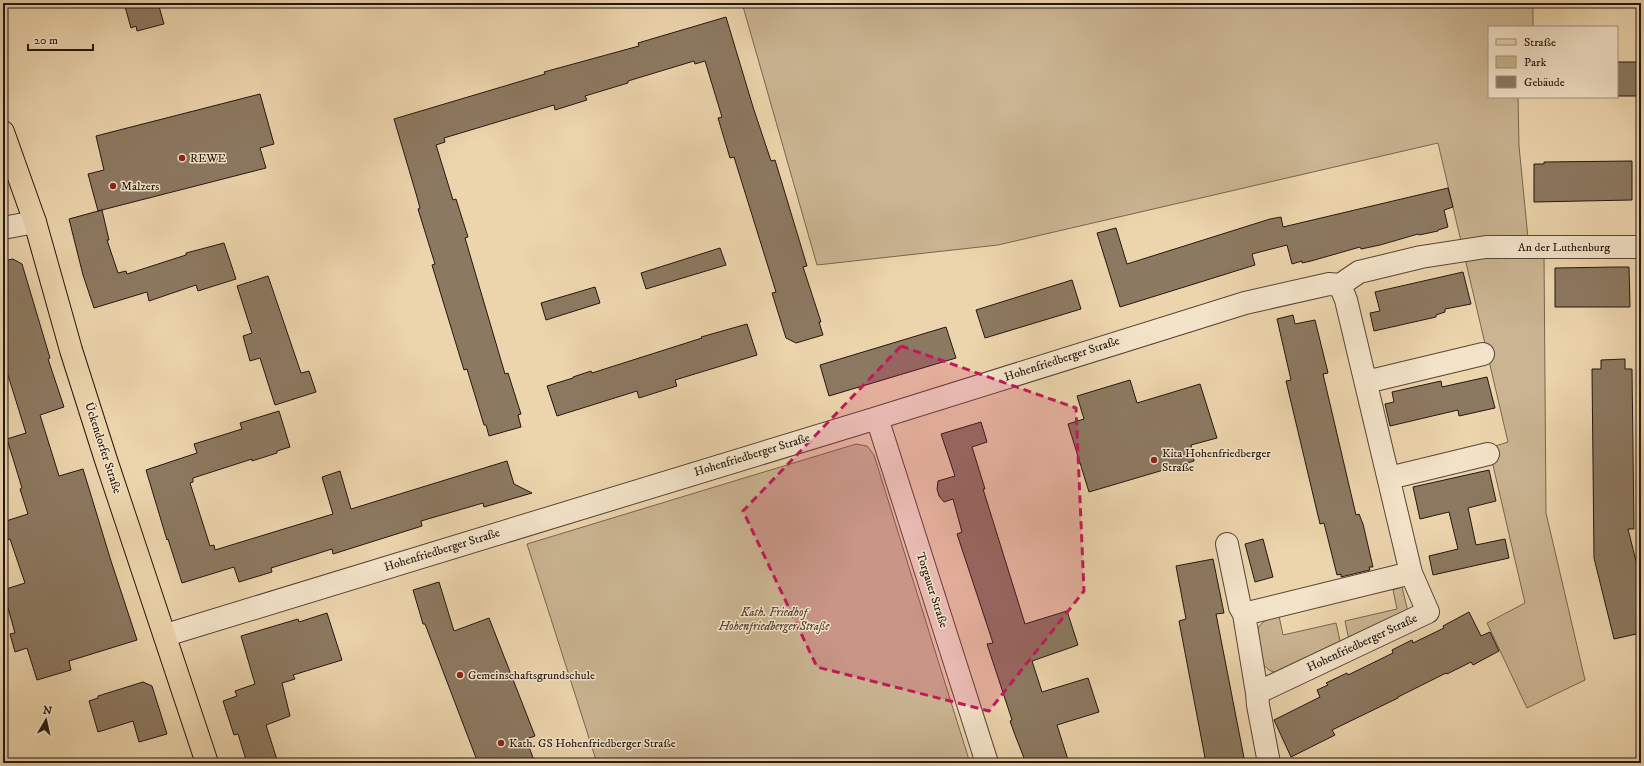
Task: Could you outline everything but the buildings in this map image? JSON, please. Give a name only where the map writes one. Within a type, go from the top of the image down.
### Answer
[{"type":"main road","name":"Ückendorfer Straße","points":[[3,132],[35,222],[71,350],[106,460],[166,636],[207,763]]},
{"type":"street","points":[[3,228],[35,222]]},
{"type":"street","name":"An der Luthenburg","points":[[1340,285],[1358,272],[1421,257],[1486,247],[1641,247]]},
{"type":"street","name":"Hohenfriedberger Straße","points":[[166,636],[877,418],[1245,303],[1329,284],[1340,285],[1346,300],[1411,573],[1428,612],[1257,693]]},
{"type":"street","points":[[1366,382],[1483,354]]},
{"type":"street","name":"Torgauer Straße","points":[[877,418],[987,763]]},
{"type":"street","points":[[1389,478],[1488,454]]},
{"type":"street","points":[[1227,544],[1240,607],[1244,614],[1258,706],[1269,763]]},
{"type":"street","points":[[1244,614],[1411,573]]},
{"type":"highlighted area","points":[[901,346],[1076,408],[1084,591],[989,711],[817,667],[743,511]]},
{"type":"green space","points":[[742,3],[1533,3],[1533,26],[1488,26],[1488,98],[1518,98],[1519,146],[1528,238],[1544,254],[1546,513],[1585,680],[1527,708],[1487,623],[1525,603],[1489,448],[1508,442],[1438,143],[998,245],[817,265]]},
{"type":"green space","name":"Kath. Friedhof Hohenfriedberger Straße","points":[[856,444],[867,446],[874,455],[970,763],[597,763],[527,544]]},
{"type":"green space","points":[[1402,587],[1408,612],[1349,640],[1345,621],[1397,609],[1393,590]]},
{"type":"green space","points":[[1279,616],[1283,635],[1336,623],[1341,645],[1279,673],[1272,671],[1263,664],[1259,652],[1257,631],[1263,622]]},
{"type":"place","name":"REWE","points":[[182,158]]},
{"type":"place","name":"Malzers","points":[[113,186]]},
{"type":"place","name":"Kita Hohenfriedberger Straße","points":[[1154,460]]},
{"type":"place","name":"Gemeinschaftsgrundschule","points":[[460,675]]},
{"type":"place","name":"Kath. GS Hohenfriedberger Straße","points":[[501,743]]}]
